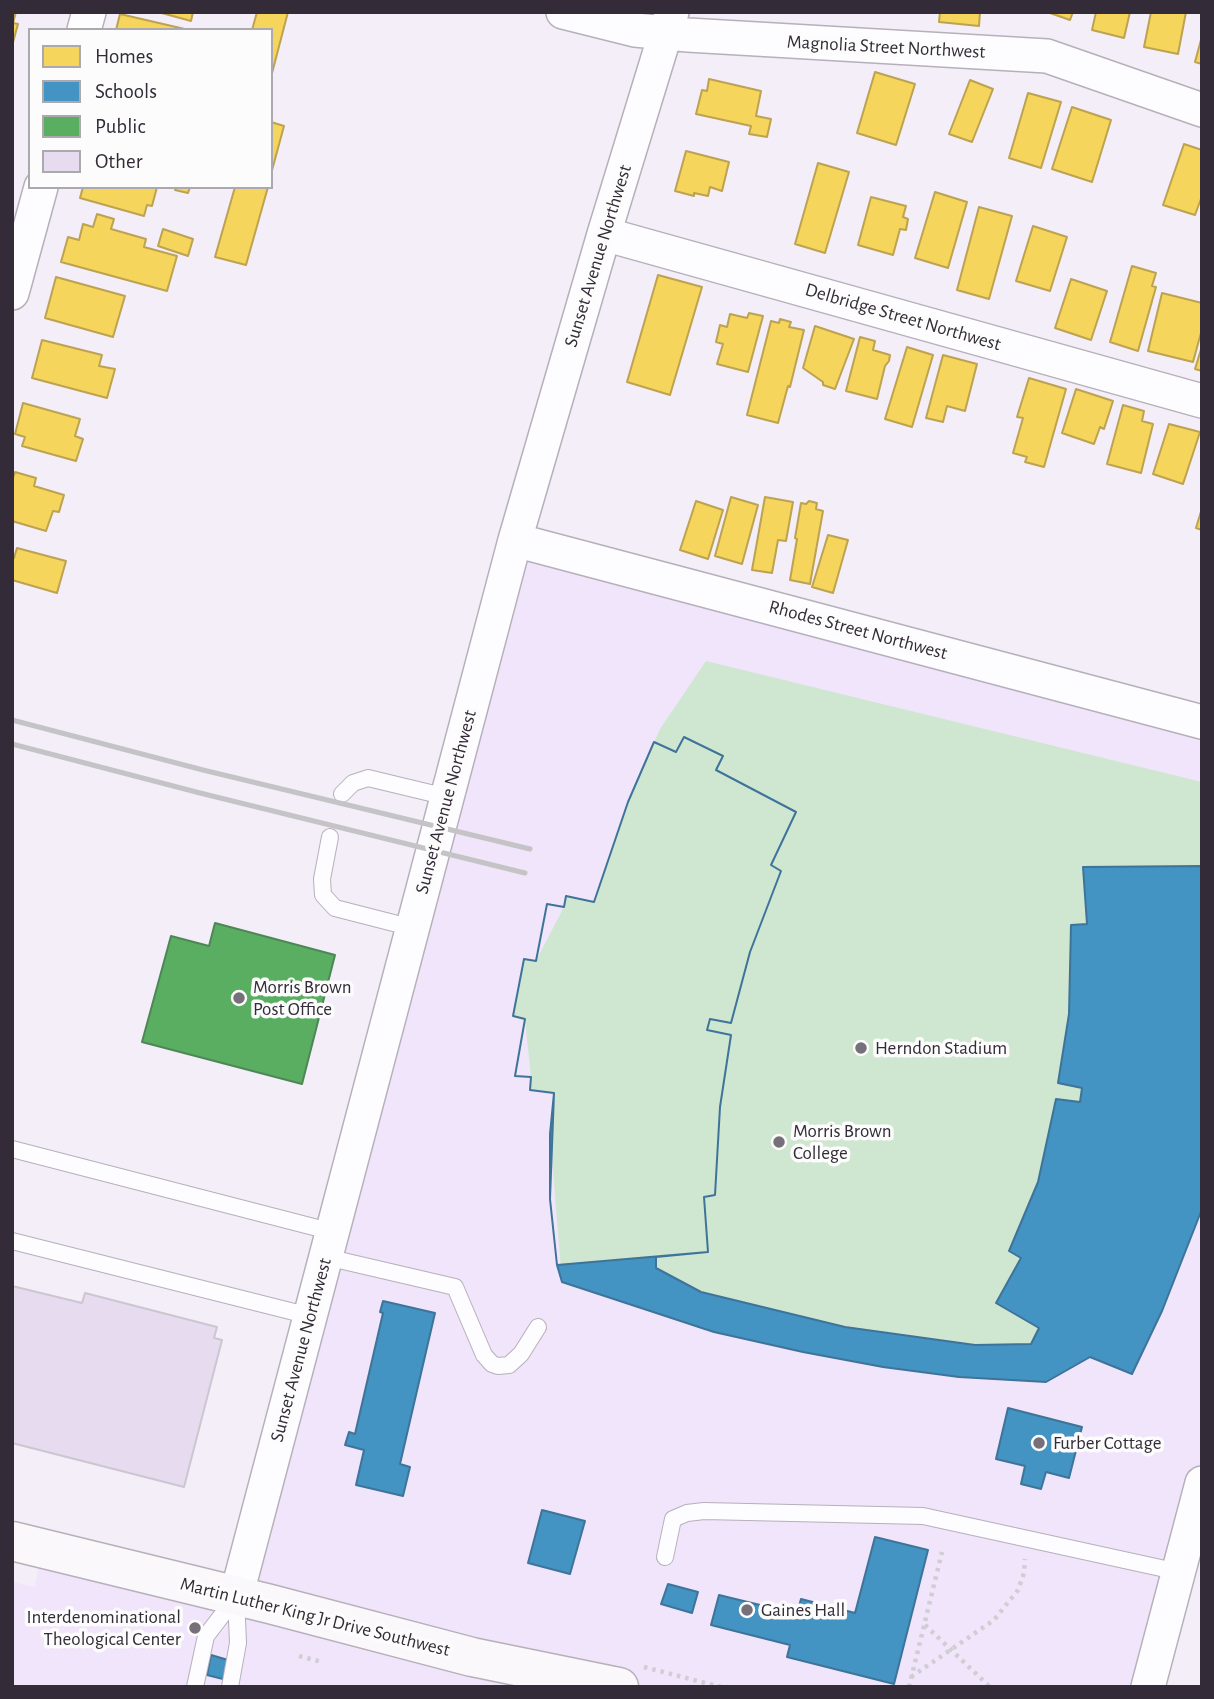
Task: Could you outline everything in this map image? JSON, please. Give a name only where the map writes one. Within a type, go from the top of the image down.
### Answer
[{"type":"main road","name":"Martin Luther King Jr Drive Southwest","points":[[12,1541],[472,1657],[619,1687]]},
{"type":"street","name":"Magnolia Street Northwest","points":[[564,12],[635,30],[669,22],[1046,56],[1202,110]]},
{"type":"street","name":"Sunset Avenue Northwest","points":[[236,1597],[515,540],[669,22]]},
{"type":"street","points":[[12,293],[40,189]]},
{"type":"street","name":"Delbridge Street Northwest","points":[[604,234],[1202,401]]},
{"type":"street","name":"Rhodes Street Northwest","points":[[515,540],[1202,722]]},
{"type":"street","points":[[1148,1687],[1202,1483]]},
{"type":"lane","points":[[342,794],[353,783],[368,778],[447,797]]},
{"type":"lane","points":[[330,836],[322,878],[323,895],[335,908],[413,928]]},
{"type":"lane","points":[[12,1149],[329,1245],[455,1287],[484,1355],[492,1364],[509,1365],[521,1354],[538,1327]]},
{"type":"lane","points":[[12,1241],[310,1316]]},
{"type":"lane","points":[[665,1557],[673,1518],[687,1513],[704,1511],[923,1516],[1178,1572]]},
{"type":"lane","points":[[195,1687],[206,1636],[236,1597]]},
{"type":"lane","points":[[230,1687],[238,1643],[236,1597]]},
{"type":"path","points":[[911,1677],[994,1620],[1018,1590],[1024,1573],[1027,1540]]},
{"type":"path","points":[[909,1687],[942,1552]]},
{"type":"path","points":[[924,1625],[990,1687]]},
{"type":"path","points":[[299,1656],[322,1662]]},
{"type":"shaded area","name":"Morris Brown College","points":[[515,540],[1202,722],[1202,1482],[1148,1687],[12,1687],[12,1582],[35,1587],[42,1548],[236,1596]]},
{"type":"green space","name":"Herndon Stadium","points":[[706,661],[1202,782],[1202,1209],[1163,1311],[1132,1374],[1090,1357],[1046,1382],[959,1377],[883,1367],[714,1332],[562,1282],[550,1134],[554,1094],[530,1090],[525,1020],[513,1016],[524,959],[536,961],[564,907],[566,896],[594,902],[628,802],[660,729]]},
{"type":"building: Homes","points":[[12,12],[16,12],[13,23],[18,24],[12,46]]},
{"type":"building: Homes","points":[[158,12],[193,12],[191,21]]},
{"type":"building: Homes","points":[[257,12],[288,12],[273,69],[273,28],[253,28]]},
{"type":"building: Homes","points":[[940,12],[980,12],[979,26],[939,22]]},
{"type":"building: Homes","points":[[1047,12],[1073,12],[1070,20]]},
{"type":"building: Homes","points":[[1096,12],[1130,12],[1124,38],[1092,30]]},
{"type":"building: Homes","points":[[1151,12],[1186,12],[1178,54],[1144,47]]},
{"type":"building: Homes","points":[[120,14],[180,28],[116,28]]},
{"type":"building: Homes","points":[[1202,36],[1202,64],[1195,62]]},
{"type":"building: Homes","points":[[875,72],[915,84],[896,145],[857,133]]},
{"type":"building: Homes","points":[[709,79],[761,91],[756,116],[771,119],[767,137],[749,134],[751,126],[696,114],[702,90],[707,91]]},
{"type":"building: Homes","points":[[970,80],[993,89],[972,142],[949,134]]},
{"type":"building: Homes","points":[[1028,93],[1061,102],[1041,168],[1009,158]]},
{"type":"building: Homes","points":[[1072,107],[1111,120],[1092,182],[1052,169]]},
{"type":"building: Homes","points":[[273,123],[284,126],[273,167]]},
{"type":"building: Homes","points":[[1184,144],[1202,150],[1202,196],[1195,215],[1163,205]]},
{"type":"building: Homes","points":[[686,151],[729,162],[722,191],[710,187],[708,196],[694,193],[694,196],[675,191]]},
{"type":"building: Homes","points":[[818,163],[849,172],[825,253],[795,244]]},
{"type":"building: Homes","points":[[82,189],[156,189],[152,206],[147,205],[144,216],[80,198]]},
{"type":"building: Homes","points":[[175,189],[189,189],[188,193]]},
{"type":"building: Homes","points":[[234,189],[267,189],[246,265],[215,257]]},
{"type":"building: Homes","points":[[935,192],[967,202],[948,268],[915,258]]},
{"type":"building: Homes","points":[[871,197],[906,206],[903,217],[908,219],[906,230],[900,229],[893,255],[858,245]]},
{"type":"building: Homes","points":[[979,207],[1012,216],[989,299],[957,290]]},
{"type":"building: Homes","points":[[97,214],[114,219],[111,229],[146,239],[144,247],[177,256],[167,291],[61,262],[68,237],[79,240],[83,224],[93,227]]},
{"type":"building: Homes","points":[[1033,226],[1067,237],[1050,291],[1016,281]]},
{"type":"building: Homes","points":[[163,229],[193,239],[188,256],[158,246]]},
{"type":"building: Homes","points":[[1132,266],[1156,273],[1152,286],[1156,287],[1138,351],[1110,342]]},
{"type":"building: Homes","points":[[658,275],[702,287],[670,395],[627,382]]},
{"type":"building: Homes","points":[[56,277],[125,296],[113,337],[45,318]]},
{"type":"building: Homes","points":[[1071,279],[1107,291],[1091,340],[1055,328]]},
{"type":"building: Homes","points":[[1162,293],[1202,303],[1202,329],[1193,362],[1148,351]]},
{"type":"building: Homes","points":[[749,313],[763,316],[748,372],[717,364],[723,344],[716,342],[720,325],[727,327],[730,314],[747,318]]},
{"type":"building: Homes","points":[[780,319],[791,322],[789,327],[804,330],[778,423],[747,415],[771,321],[779,323]]},
{"type":"building: Homes","points":[[815,326],[854,339],[835,389],[823,385],[823,382],[803,368]]},
{"type":"building: Homes","points":[[860,337],[875,341],[873,350],[890,355],[877,399],[846,391]]},
{"type":"building: Homes","points":[[42,340],[102,355],[99,366],[115,369],[107,398],[32,378]]},
{"type":"building: Homes","points":[[1202,346],[1202,371],[1195,369]]},
{"type":"building: Homes","points":[[907,347],[933,355],[912,427],[885,419]]},
{"type":"building: Homes","points":[[943,355],[977,364],[965,411],[947,406],[943,422],[926,418]]},
{"type":"building: Homes","points":[[1029,378],[1066,389],[1044,467],[1025,462],[1027,457],[1013,453],[1023,418],[1017,417]]},
{"type":"building: Homes","points":[[1076,389],[1113,401],[1104,429],[1100,427],[1094,444],[1062,433]]},
{"type":"building: Homes","points":[[23,403],[80,419],[75,436],[83,439],[76,461],[22,446],[25,437],[15,434]]},
{"type":"building: Homes","points":[[1123,405],[1144,411],[1142,421],[1153,424],[1141,473],[1107,464]]},
{"type":"building: Homes","points":[[1169,424],[1200,432],[1183,484],[1153,474]]},
{"type":"building: Homes","points":[[15,472],[36,478],[34,486],[64,495],[59,512],[53,511],[46,531],[12,521],[12,481]]},
{"type":"building: Homes","points":[[731,497],[758,505],[742,564],[715,556]]},
{"type":"building: Homes","points":[[765,497],[793,502],[786,541],[778,540],[772,573],[752,570]]},
{"type":"building: Homes","points":[[696,501],[723,510],[708,559],[680,550]]},
{"type":"building: Homes","points":[[809,501],[817,503],[816,509],[823,511],[810,584],[790,580],[801,503],[806,504]]},
{"type":"building: Homes","points":[[1202,508],[1202,530],[1196,528]]},
{"type":"building: Homes","points":[[828,535],[848,540],[833,593],[812,587]]},
{"type":"building: Homes","points":[[17,548],[66,561],[57,593],[12,580],[12,557],[14,558]]},
{"type":"building: Schools","points":[[684,737],[723,756],[716,770],[796,812],[771,865],[781,871],[750,952],[731,1023],[710,1019],[707,1030],[731,1035],[720,1107],[715,1195],[704,1197],[708,1252],[557,1265],[550,1199],[554,1093],[530,1090],[531,1077],[515,1076],[525,1019],[513,1016],[524,959],[536,961],[547,904],[564,907],[566,896],[594,902],[628,802],[654,742],[676,752]]},
{"type":"building: Schools","points":[[684,737],[723,756],[716,770],[796,812],[771,865],[781,871],[750,952],[731,1023],[710,1019],[707,1030],[731,1035],[720,1107],[715,1195],[704,1197],[708,1252],[656,1257],[656,1268],[701,1292],[845,1327],[975,1345],[1031,1344],[1039,1328],[996,1303],[1021,1258],[1009,1251],[1038,1182],[1056,1099],[1080,1102],[1082,1088],[1058,1083],[1069,1014],[1071,925],[1087,924],[1083,867],[1202,866],[1202,1209],[1162,1311],[1132,1374],[1090,1357],[1046,1382],[959,1377],[883,1367],[714,1332],[562,1282],[557,1265],[550,1199],[550,1134],[554,1093],[530,1090],[531,1077],[515,1076],[525,1019],[513,1016],[524,959],[536,961],[547,904],[564,907],[566,896],[594,902],[628,802],[654,742],[676,752]]},
{"type":"building: Schools","points":[[383,1301],[435,1313],[400,1464],[410,1467],[403,1496],[356,1485],[364,1450],[345,1445],[349,1432],[355,1434],[383,1313],[380,1312]]},
{"type":"building: Schools","name":"Furber Cottage","points":[[1008,1408],[1082,1427],[1069,1478],[1046,1472],[1041,1489],[1021,1484],[1025,1466],[996,1459]]},
{"type":"building: Schools","points":[[542,1510],[585,1521],[570,1574],[528,1563]]},
{"type":"building: Schools","name":"Gaines Hall","points":[[875,1537],[928,1550],[894,1684],[787,1657],[790,1645],[711,1625],[719,1595],[797,1614],[801,1599],[855,1613]]},
{"type":"building: Schools","points":[[668,1584],[698,1592],[692,1613],[661,1604]]},
{"type":"building: Schools","points":[[211,1655],[228,1660],[223,1679],[207,1675]]},
{"type":"building: Public","name":"Morris Brown Post Office","points":[[215,923],[335,955],[302,1084],[142,1042],[171,936],[209,946]]},
{"type":"building: Other","points":[[12,1286],[82,1303],[85,1293],[217,1327],[214,1338],[222,1340],[184,1487],[12,1443]]},
{"type":"railway","points":[[12,720],[203,770],[530,849]]},
{"type":"railway","points":[[12,744],[525,873]]},
{"type":"place","name":"Morris Brown Post Office","points":[[239,998]]},
{"type":"place","name":"Herndon Stadium","points":[[861,1048]]},
{"type":"place","name":"Morris Brown College","points":[[779,1142]]},
{"type":"place","name":"Furber Cottage","points":[[1039,1443]]},
{"type":"place","name":"Gaines Hall","points":[[747,1610]]},
{"type":"place","name":"Interdenominational Theological Center","points":[[195,1628]]}]
